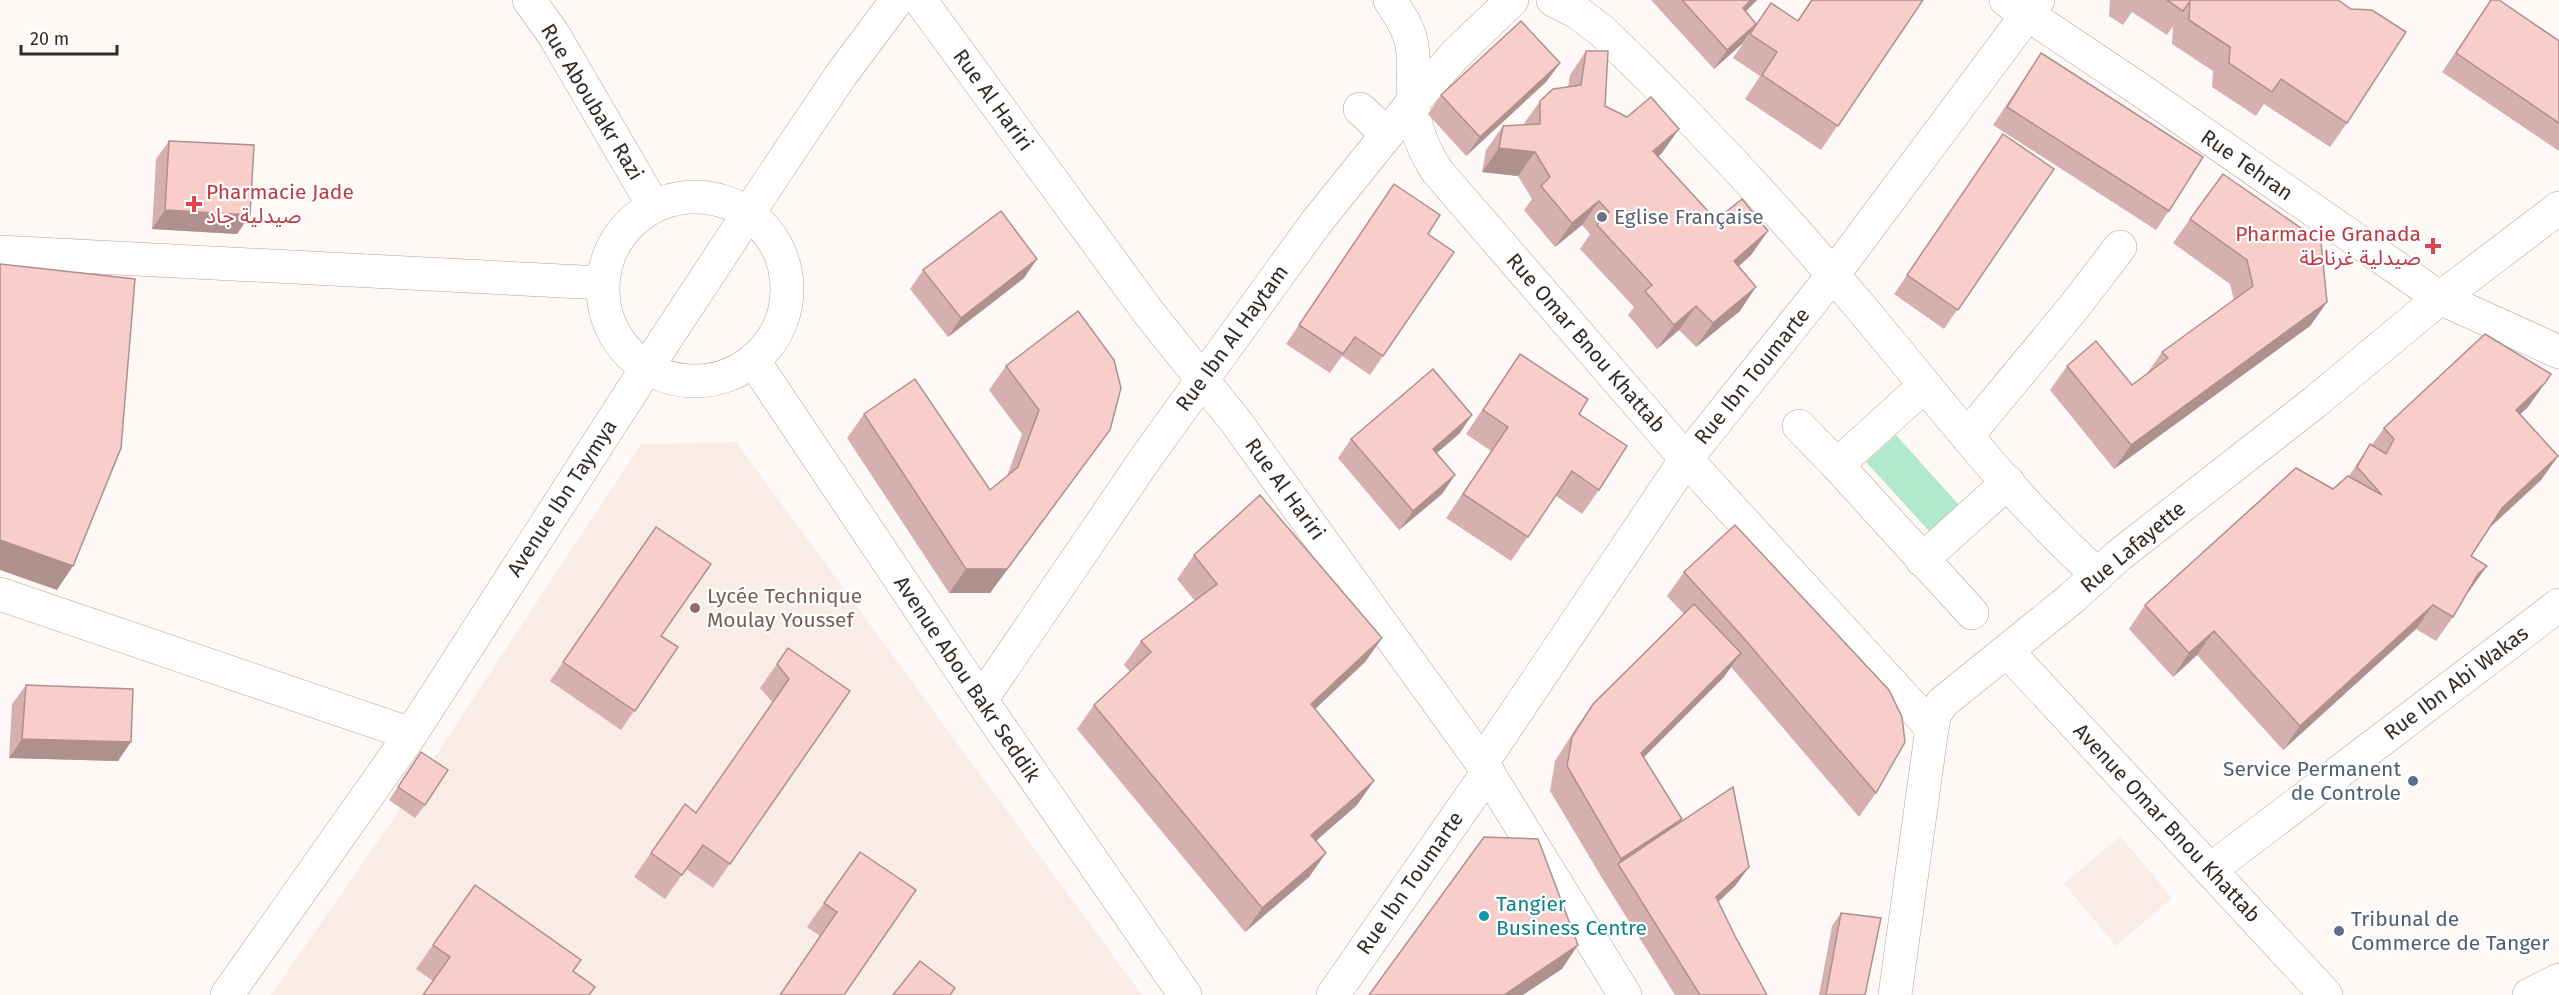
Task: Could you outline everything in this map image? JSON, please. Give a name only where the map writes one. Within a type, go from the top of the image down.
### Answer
[{"type":"street","name":"Rue Aboubakr Razi","points":[[529,0],[554,35],[654,205]]},
{"type":"street","name":"Avenue Ibn Taymya","points":[[227,995],[411,734],[749,213],[835,85],[897,0]]},
{"type":"street","name":"Rue Al Hariri","points":[[920,0],[1149,313],[1237,423],[1485,767],[1625,995]]},
{"type":"street","name":"Rue Omar Bnou Khattab","points":[[1390,0],[1404,22],[1412,41],[1413,102],[1417,132],[1423,150],[1437,171],[1686,459],[1932,728]]},
{"type":"street","name":"Rue Ibn Al Haytam","points":[[981,700],[1203,379],[1315,224],[1413,102],[1456,54],[1512,0]]},
{"type":"street","points":[[1553,0],[1577,12],[1602,31],[1740,170],[1833,275],[1967,436],[2068,549],[2098,575]]},
{"type":"street","name":"Rue Ibn Toumarte","points":[[1333,995],[1686,459],[1833,275],[2024,5]]},
{"type":"street","name":"Rue Tehran","points":[[2024,5],[2139,89],[2440,298],[2559,352]]},
{"type":"street","points":[[1360,109],[1387,134]]},
{"type":"street","points":[[702,196],[727,201],[749,213],[770,234],[783,260],[788,289],[783,318],[770,344],[749,365],[725,377],[698,382],[671,379],[646,369],[621,346],[605,316],[602,283],[610,252],[628,225],[654,205],[678,198],[702,196]]},
{"type":"street","name":"Rue Lafayette","points":[[1895,995],[1932,728],[1935,714],[1942,704],[2118,556],[2315,402],[2440,298],[2559,208]]},
{"type":"street","points":[[1967,436],[2120,247]]},
{"type":"street","points":[[0,252],[602,283]]},
{"type":"street","name":"Avenue Abou Bakr Seddik","points":[[753,360],[981,700],[1185,995]]},
{"type":"street","points":[[1837,465],[1924,386]]},
{"type":"street","points":[[1799,426],[1972,613]]},
{"type":"street","points":[[1922,560],[2008,482]]},
{"type":"street","points":[[0,594],[411,734]]},
{"type":"street","name":"Rue Ibn Abi Wakas","points":[[2210,870],[2559,605]]},
{"type":"street","name":"Avenue Omar Bnou Khattab","points":[[2007,651],[2326,995]]},
{"type":"street","points":[[2529,995],[2559,980]]},
{"type":"shaded area","name":"Lycée Technique Moulay Youssef","points":[[736,442],[1142,995],[271,995],[401,808],[641,444]]},
{"type":"shaded area","points":[[2120,836],[2172,898],[2116,946],[2064,884]]},
{"type":"green space","points":[[1896,435],[1959,505],[1930,532],[1866,462]]},
{"type":"building","points":[[1682,0],[1751,0],[1743,8],[1756,24],[1727,50]]},
{"type":"building","points":[[1812,0],[1923,0],[1838,126],[1762,75],[1777,52],[1750,34],[1771,3],[1798,21]]},
{"type":"building","points":[[2167,0],[2338,0],[2351,9],[2372,10],[2406,32],[2347,123],[2281,79],[2272,92],[2229,63],[2230,47],[2189,20],[2190,1],[2183,11]]},
{"type":"building","points":[[2491,0],[2499,0],[2559,41],[2559,123],[2456,53]]},
{"type":"building","points":[[1521,21],[1560,63],[1480,137],[1441,95]]},
{"type":"building","name":"Eglise Française","points":[[1586,51],[1608,51],[1605,106],[1627,117],[1651,97],[1679,129],[1653,151],[1716,220],[1742,199],[1768,231],[1734,261],[1756,287],[1713,323],[1696,306],[1674,325],[1645,291],[1652,285],[1597,225],[1609,212],[1599,201],[1572,223],[1541,186],[1550,177],[1535,152],[1499,148],[1503,126],[1540,124],[1540,101],[1553,89],[1581,85]]},
{"type":"building","points":[[2041,53],[2203,157],[2169,211],[2007,107]]},
{"type":"building","points":[[2003,134],[2054,169],[1958,310],[1907,275]]},
{"type":"building","points":[[169,141],[254,145],[250,215],[165,210]]},
{"type":"building","points":[[2223,174],[2321,242],[2327,302],[2131,445],[2067,366],[2096,341],[2132,385],[2168,358],[2162,352],[2253,286],[2247,260],[2190,219]]},
{"type":"building","points":[[1394,184],[1440,215],[1428,234],[1454,252],[1383,356],[1355,337],[1343,354],[1299,325]]},
{"type":"building","points":[[1001,211],[1037,259],[961,318],[923,270]]},
{"type":"building","points":[[0,264],[135,279],[121,448],[73,566],[0,540]]},
{"type":"building","points":[[1078,311],[1114,360],[1121,388],[1110,430],[1007,569],[966,569],[864,414],[915,379],[990,490],[1018,467],[1039,410],[1006,366]]},
{"type":"building","points":[[2485,334],[2551,374],[2545,383],[2516,410],[2558,456],[2502,508],[2471,556],[2487,566],[2478,574],[2453,617],[2433,605],[2300,726],[2214,631],[2189,653],[2145,605],[2296,468],[2333,489],[2348,476],[2382,495],[2357,467],[2370,444],[2386,454],[2394,439],[2384,428]]},
{"type":"building","points":[[1520,354],[1588,399],[1579,414],[1627,446],[1599,490],[1572,471],[1528,537],[1463,494],[1508,427],[1483,410]]},
{"type":"building","points":[[1433,369],[1472,415],[1433,449],[1455,475],[1413,511],[1351,439]]},
{"type":"building","points":[[1260,495],[1382,638],[1311,704],[1374,781],[1311,835],[1326,853],[1262,908],[1094,705],[1151,652],[1141,641],[1217,584],[1194,555]]},
{"type":"building","points":[[1735,525],[1889,690],[1902,717],[1905,742],[1876,793],[1684,572]]},
{"type":"building","points":[[656,527],[711,564],[661,636],[678,647],[635,711],[563,662]]},
{"type":"building","points":[[1694,604],[1741,653],[1641,753],[1682,819],[1621,859],[1567,766],[1572,737],[1593,704]]},
{"type":"building","points":[[788,648],[850,691],[730,864],[703,845],[682,875],[651,853],[685,804],[696,813],[789,679],[777,664]]},
{"type":"building","points":[[26,685],[133,689],[131,742],[22,739]]},
{"type":"building","points":[[421,752],[448,770],[425,805],[398,787]]},
{"type":"building","points":[[1733,787],[1749,867],[1716,897],[1767,995],[1700,995],[1618,864]]},
{"type":"building","name":"Tangier Business Centre","points":[[1484,837],[1538,839],[1578,945],[1504,995],[1369,995]]},
{"type":"building","points":[[860,852],[916,890],[844,995],[780,995],[837,912],[824,903]]},
{"type":"building","points":[[475,885],[581,960],[573,971],[595,987],[589,995],[423,995],[450,957],[433,945]]},
{"type":"building","points":[[1841,913],[1881,918],[1865,995],[1826,995]]},
{"type":"building","points":[[920,961],[955,988],[950,995],[893,995]]},
{"type":"place","name":"Pharmacie Jade صيدلية جاد","points":[[194,204]]},
{"type":"place","name":"Eglise Française","points":[[1602,217]]},
{"type":"place","name":"Pharmacie Granada صيدلية غرناطة","points":[[2433,246]]},
{"type":"place","name":"Lycée Technique Moulay Youssef","points":[[695,608]]},
{"type":"place","name":"Service Permanent de Controle","points":[[2413,781]]},
{"type":"place","name":"Tangier Business Centre","points":[[1484,916]]},
{"type":"place","name":"Tribunal de Commerce de Tanger","points":[[2339,931]]}]
